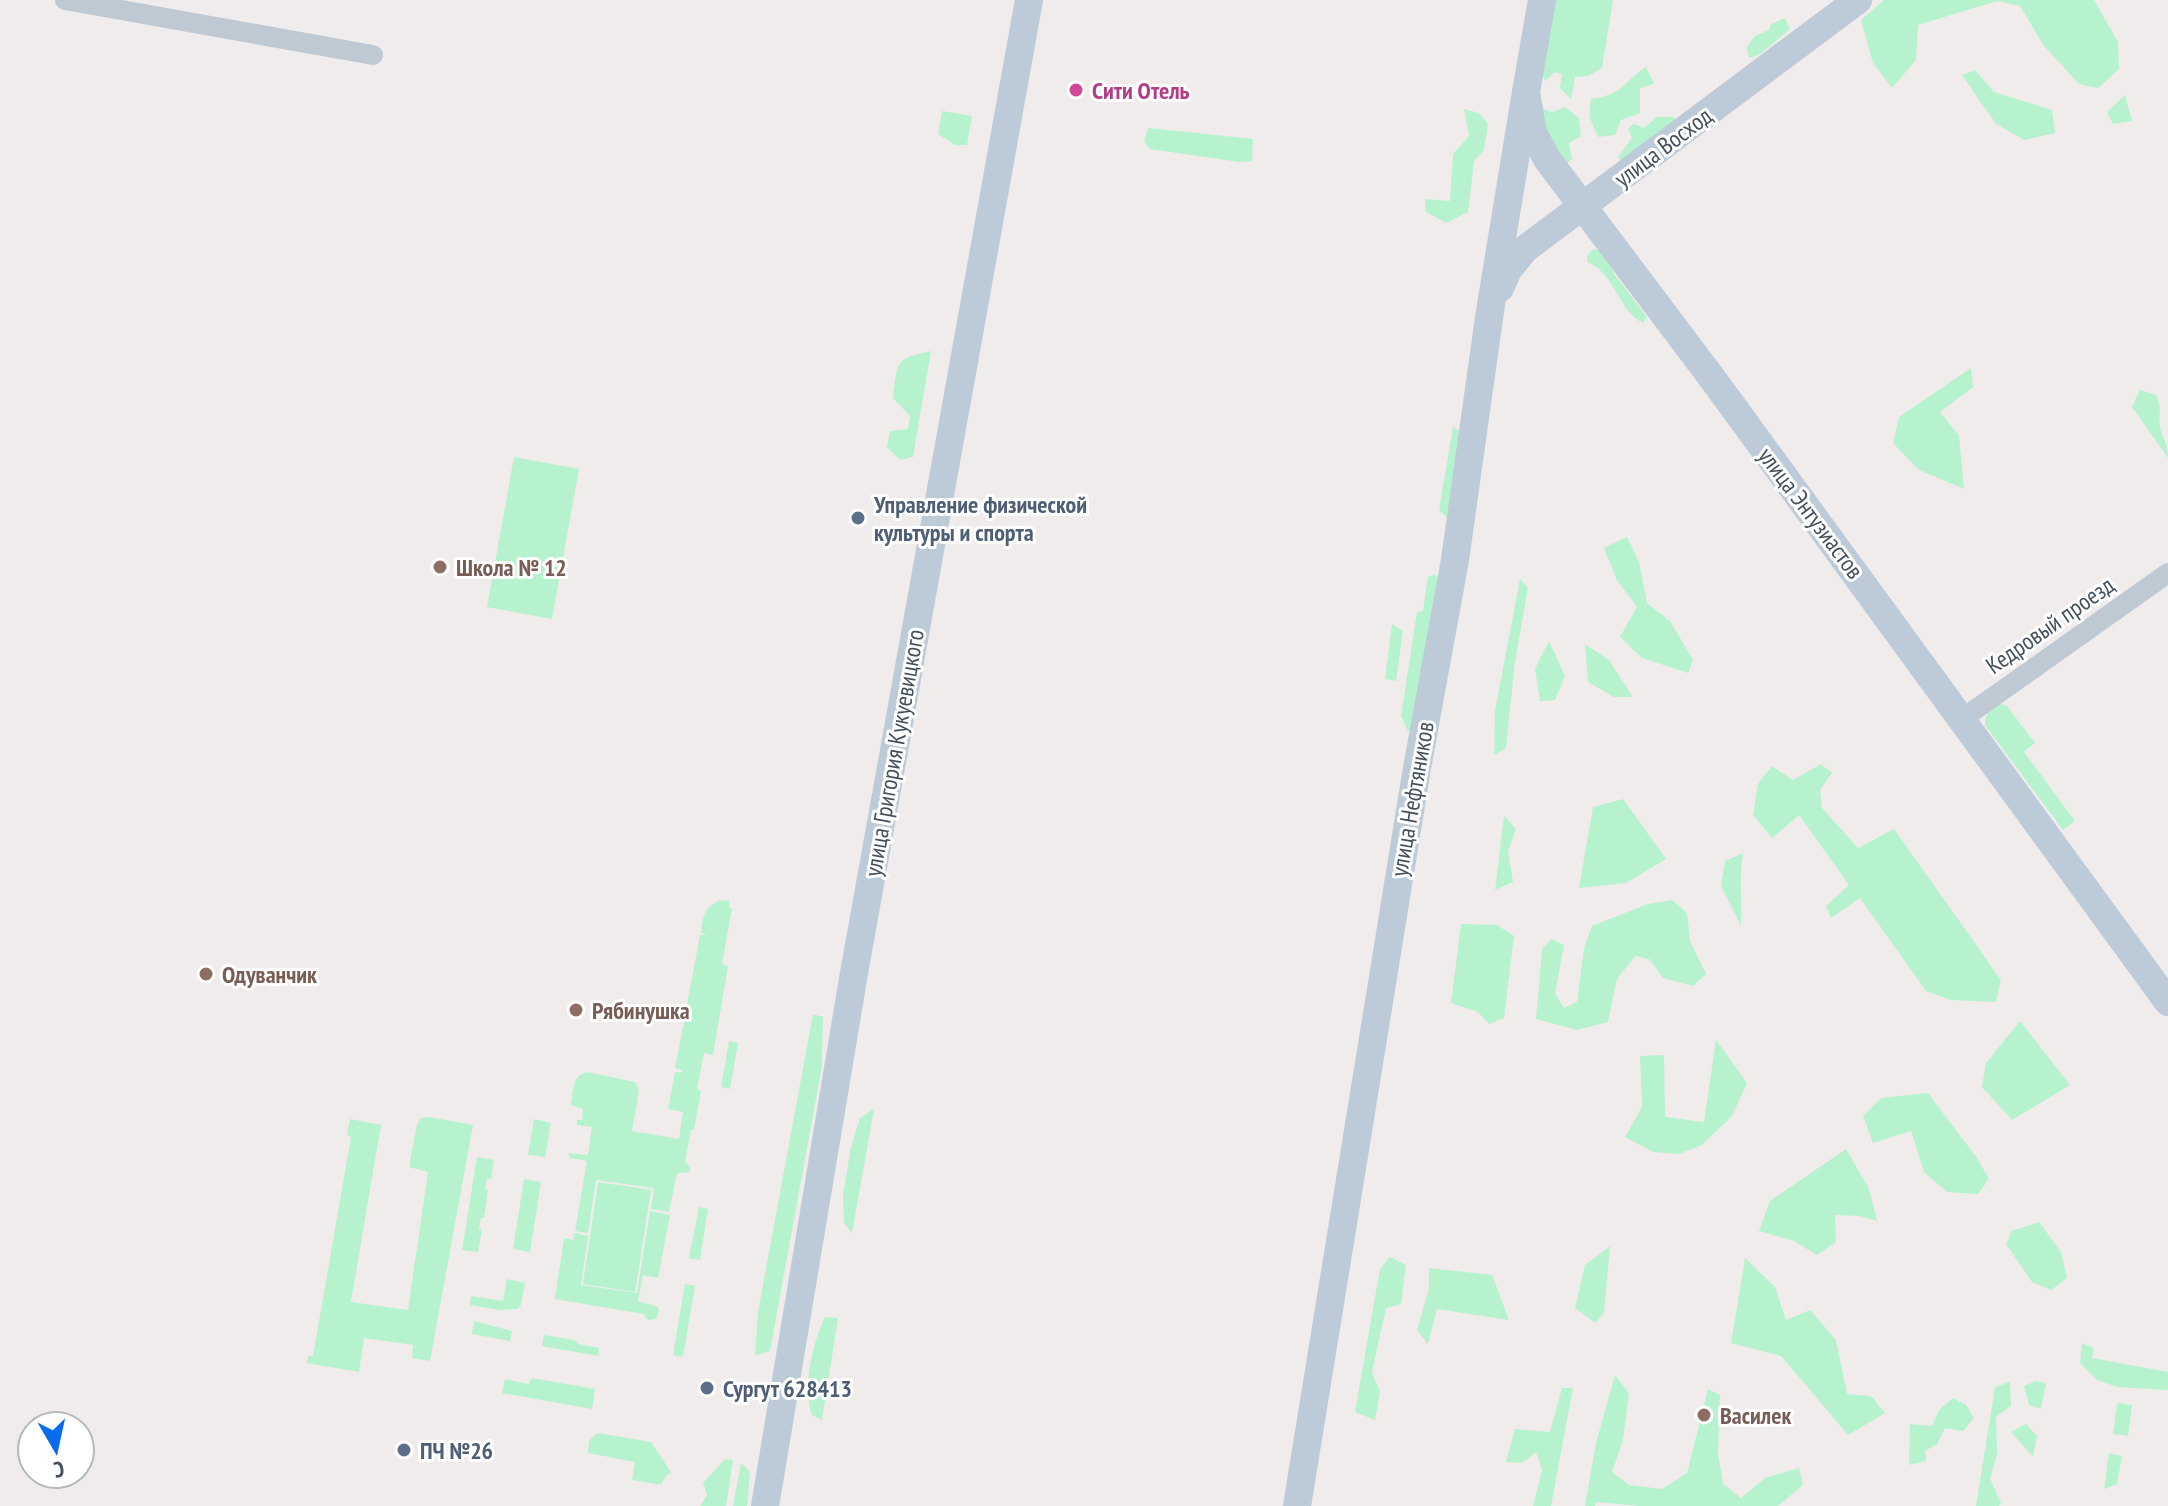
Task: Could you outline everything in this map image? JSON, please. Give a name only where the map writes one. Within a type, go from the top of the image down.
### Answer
[{"type":"street","points":[[65,0],[373,55]]},
{"type":"street","name":"улица Григория Кукуевицкого","points":[[765,1506],[852,989],[1029,0]]},
{"type":"street","name":"улица Энтузиастов","points":[[1542,0],[1526,92],[1533,133],[1547,159],[2168,1002]]},
{"type":"street","name":"улица Восход","points":[[1490,311],[1508,270],[1525,249],[1858,0]]},
{"type":"street","name":"улица Нефтяников","points":[[1297,1506],[1409,815],[1455,560],[1490,311],[1526,92]]},
{"type":"street","name":"Кедровый проезд","points":[[1962,719],[2168,573]]},
{"type":"green space","points":[[1553,0],[1613,0],[1602,68],[1588,76],[1575,77],[1571,99],[1560,88],[1562,74],[1555,72],[1545,81],[1541,73]]},
{"type":"green space","points":[[1884,0],[2094,0],[2118,42],[2119,69],[2098,88],[2079,84],[2044,46],[2020,6],[1997,1],[1918,25],[1916,60],[1892,88],[1873,63],[1861,20]]},
{"type":"green space","points":[[1785,18],[1790,30],[1766,50],[1750,58],[1746,48],[1755,36]]},
{"type":"green space","points":[[1646,67],[1654,84],[1640,88],[1640,113],[1621,120],[1615,135],[1598,137],[1589,116],[1591,99],[1616,91]]},
{"type":"green space","points":[[1975,70],[1994,92],[2052,110],[2055,133],[2024,140],[1996,124],[1962,75]]},
{"type":"green space","points":[[2125,95],[2132,121],[2113,124],[2107,112]]},
{"type":"green space","points":[[1565,107],[1579,118],[1581,136],[1569,143],[1572,159],[1565,165],[1537,113],[1544,109],[1552,112]]},
{"type":"green space","points":[[1464,109],[1479,113],[1488,124],[1484,150],[1474,161],[1468,212],[1446,223],[1426,212],[1425,199],[1450,201],[1453,154],[1469,136]]},
{"type":"green space","points":[[942,111],[972,116],[967,145],[955,145],[938,134]]},
{"type":"green space","points":[[1657,117],[1674,117],[1677,124],[1623,162],[1618,157],[1632,138],[1628,129],[1634,124],[1644,128]]},
{"type":"green space","points":[[1148,128],[1253,139],[1252,161],[1239,162],[1150,149],[1144,142]]},
{"type":"green space","points":[[1593,249],[1602,250],[1609,258],[1614,274],[1647,317],[1643,323],[1627,309],[1605,275],[1587,262],[1587,256]]},
{"type":"green space","points":[[931,351],[913,457],[900,460],[887,447],[890,431],[908,429],[910,416],[893,398],[897,369],[904,360]]},
{"type":"green space","points":[[1971,368],[1973,387],[1940,412],[1959,436],[1964,489],[1919,470],[1893,443],[1899,417]]},
{"type":"green space","points":[[2140,390],[2156,395],[2168,458],[2132,407]]},
{"type":"green space","points":[[1453,427],[1463,433],[1447,518],[1439,510]]},
{"type":"green space","points":[[514,457],[579,469],[552,619],[487,607]]},
{"type":"green space","points":[[1627,537],[1639,562],[1647,603],[1670,621],[1693,660],[1688,673],[1642,658],[1620,637],[1637,607],[1617,580],[1604,548]]},
{"type":"green space","points":[[1435,574],[1440,581],[1415,726],[1408,731],[1401,716],[1417,612],[1423,611],[1428,577]]},
{"type":"green space","points":[[1520,579],[1528,588],[1515,662],[1506,748],[1494,755],[1495,711]]},
{"type":"green space","points":[[1392,624],[1403,631],[1396,681],[1385,679]]},
{"type":"green space","points":[[1549,641],[1565,676],[1555,700],[1540,701],[1535,669]]},
{"type":"green space","points":[[1585,644],[1609,660],[1633,697],[1614,697],[1588,682]]},
{"type":"green space","points":[[2000,704],[2007,706],[2035,743],[2024,752],[2075,821],[2063,830],[1985,725],[1989,712]]},
{"type":"green space","points":[[1821,764],[1832,773],[1820,790],[1822,808],[1858,848],[1894,829],[2001,980],[1996,1002],[1950,1000],[1926,991],[1860,898],[1831,918],[1826,906],[1849,885],[1799,815],[1772,838],[1753,815],[1758,784],[1772,766],[1793,780]]},
{"type":"green space","points":[[1623,799],[1666,859],[1626,883],[1579,888],[1593,807]]},
{"type":"green space","points":[[1504,816],[1516,829],[1508,851],[1513,882],[1495,890]]},
{"type":"green space","points":[[1743,853],[1741,926],[1721,886],[1725,861]]},
{"type":"green space","points":[[721,900],[730,901],[729,907],[732,908],[722,964],[728,966],[713,1055],[704,1053],[697,1089],[701,1091],[685,1162],[690,1166],[690,1172],[677,1173],[669,1212],[651,1209],[654,1188],[596,1180],[588,1233],[575,1231],[587,1161],[570,1158],[568,1153],[588,1155],[592,1127],[577,1125],[577,1120],[582,1120],[583,1109],[571,1105],[576,1080],[587,1072],[635,1082],[639,1091],[632,1131],[679,1139],[683,1112],[668,1109],[675,1072],[682,1072],[675,1068],[686,1012],[691,1013],[686,1010],[700,935],[707,935],[701,933],[704,917],[711,905]]},
{"type":"green space","points":[[1672,900],[1687,913],[1690,941],[1706,974],[1693,986],[1663,978],[1649,959],[1635,956],[1617,979],[1608,1022],[1577,1030],[1536,1019],[1542,950],[1551,939],[1564,945],[1555,994],[1564,1008],[1577,1002],[1584,948],[1592,926],[1648,904]]},
{"type":"green space","points":[[1461,924],[1497,925],[1514,936],[1504,1018],[1489,1024],[1478,1012],[1451,1003]]},
{"type":"green space","points":[[813,1014],[823,1017],[822,1066],[770,1351],[755,1356],[758,1312]]},
{"type":"green space","points":[[2020,1021],[2070,1085],[2012,1120],[1982,1087],[1986,1063]]},
{"type":"green space","points":[[1716,1040],[1747,1083],[1732,1116],[1702,1145],[1679,1154],[1653,1152],[1625,1137],[1642,1107],[1640,1056],[1664,1055],[1665,1117],[1704,1122]]},
{"type":"green space","points":[[729,1041],[738,1043],[730,1089],[721,1087]]},
{"type":"green space","points":[[1928,1093],[1989,1179],[1978,1194],[1947,1192],[1924,1172],[1911,1131],[1873,1143],[1863,1116],[1881,1098]]},
{"type":"green space","points":[[874,1109],[852,1233],[844,1223],[843,1195],[851,1147],[860,1118]]},
{"type":"green space","points":[[421,1118],[473,1125],[430,1361],[412,1358],[413,1345],[364,1338],[359,1372],[307,1363],[308,1356],[313,1356],[351,1137],[347,1135],[350,1119],[381,1125],[351,1302],[408,1310],[428,1172],[409,1167],[417,1124]]},
{"type":"green space","points":[[534,1119],[551,1123],[545,1157],[528,1155]]},
{"type":"green space","points":[[1846,1149],[1869,1189],[1877,1221],[1860,1216],[1835,1215],[1836,1242],[1817,1255],[1794,1241],[1759,1231],[1770,1201]]},
{"type":"green space","points":[[477,1157],[494,1160],[491,1179],[487,1178],[485,1189],[488,1190],[479,1229],[482,1229],[478,1252],[462,1250]]},
{"type":"green space","points":[[524,1179],[541,1182],[530,1252],[513,1249]]},
{"type":"green space","points":[[598,1182],[651,1190],[635,1292],[583,1284]]},
{"type":"green space","points":[[699,1207],[708,1209],[700,1260],[689,1258]]},
{"type":"green space","points":[[650,1211],[670,1215],[658,1278],[643,1275],[638,1301],[658,1307],[656,1319],[648,1320],[644,1314],[555,1299],[564,1238],[573,1240],[574,1233],[588,1236],[581,1285],[637,1293]]},
{"type":"green space","points":[[2039,1222],[2061,1252],[2067,1278],[2051,1290],[2032,1282],[2006,1244],[2012,1231]]},
{"type":"green space","points":[[1610,1246],[1604,1313],[1595,1323],[1575,1308],[1585,1265]]},
{"type":"green space","points":[[1390,1257],[1406,1265],[1401,1304],[1386,1308],[1372,1372],[1380,1392],[1375,1420],[1355,1412],[1380,1269]]},
{"type":"green space","points":[[1745,1258],[1775,1287],[1786,1320],[1810,1310],[1836,1340],[1847,1394],[1871,1396],[1885,1413],[1848,1435],[1781,1356],[1731,1343]]},
{"type":"green space","points":[[1429,1268],[1492,1275],[1509,1320],[1437,1309],[1428,1344],[1417,1330],[1429,1288]]},
{"type":"green space","points":[[507,1279],[525,1283],[518,1309],[499,1310],[470,1305],[471,1296],[503,1301]]},
{"type":"green space","points":[[685,1284],[695,1286],[683,1357],[673,1355]]},
{"type":"green space","points":[[825,1317],[838,1318],[822,1420],[812,1415],[808,1378],[816,1340]]},
{"type":"green space","points":[[474,1321],[512,1331],[510,1341],[472,1334]]},
{"type":"green space","points":[[544,1335],[599,1348],[598,1356],[542,1346]]},
{"type":"green space","points":[[2082,1343],[2094,1348],[2092,1358],[2168,1372],[2168,1390],[2117,1387],[2097,1380],[2080,1363]]},
{"type":"green space","points":[[1615,1375],[1629,1393],[1623,1440],[1612,1472],[1629,1485],[1662,1489],[1687,1473],[1708,1389],[1720,1395],[1718,1453],[1723,1484],[1741,1498],[1765,1478],[1799,1468],[1803,1485],[1778,1506],[1640,1506],[1596,1502],[1595,1506],[1585,1506],[1596,1443]]},
{"type":"green space","points":[[531,1378],[595,1389],[592,1409],[502,1393],[505,1379],[529,1384]]},
{"type":"green space","points":[[2036,1381],[2046,1383],[2041,1409],[2029,1405],[2024,1386]]},
{"type":"green space","points":[[2010,1382],[2011,1406],[1996,1417],[1997,1454],[1990,1479],[2001,1503],[1999,1506],[1976,1506],[1995,1387]]},
{"type":"green space","points":[[1562,1388],[1573,1388],[1551,1506],[1533,1506],[1542,1470],[1536,1452],[1522,1463],[1506,1462],[1515,1429],[1550,1432]]},
{"type":"green space","points":[[1953,1398],[1966,1405],[1974,1418],[1963,1431],[1945,1428],[1937,1444],[1925,1451],[1926,1461],[1909,1465],[1910,1424],[1932,1426],[1939,1410]]},
{"type":"green space","points":[[2117,1403],[2132,1405],[2128,1436],[2113,1434]]},
{"type":"green space","points":[[2026,1424],[2037,1436],[2033,1457],[2011,1432]]},
{"type":"green space","points":[[597,1433],[651,1442],[671,1472],[661,1485],[632,1480],[635,1462],[588,1453],[589,1441]]},
{"type":"green space","points":[[2109,1453],[2122,1456],[2117,1484],[2104,1489]]},
{"type":"green space","points":[[725,1459],[733,1460],[726,1506],[700,1506],[707,1495],[703,1483]]},
{"type":"green space","points":[[741,1463],[750,1472],[747,1506],[733,1506]]},
{"type":"place","name":"Сити Отель","points":[[1076,90]]},
{"type":"place","name":"Управление физической культуры и спорта","points":[[858,518]]},
{"type":"place","name":"Школа № 12","points":[[440,567]]},
{"type":"place","name":"Одуванчик","points":[[206,974]]},
{"type":"place","name":"Рябинушка","points":[[576,1010]]},
{"type":"place","name":"Сургут 628413","points":[[707,1388]]},
{"type":"place","name":"Василек","points":[[1704,1415]]},
{"type":"place","name":"ПЧ №26","points":[[404,1450]]}]
